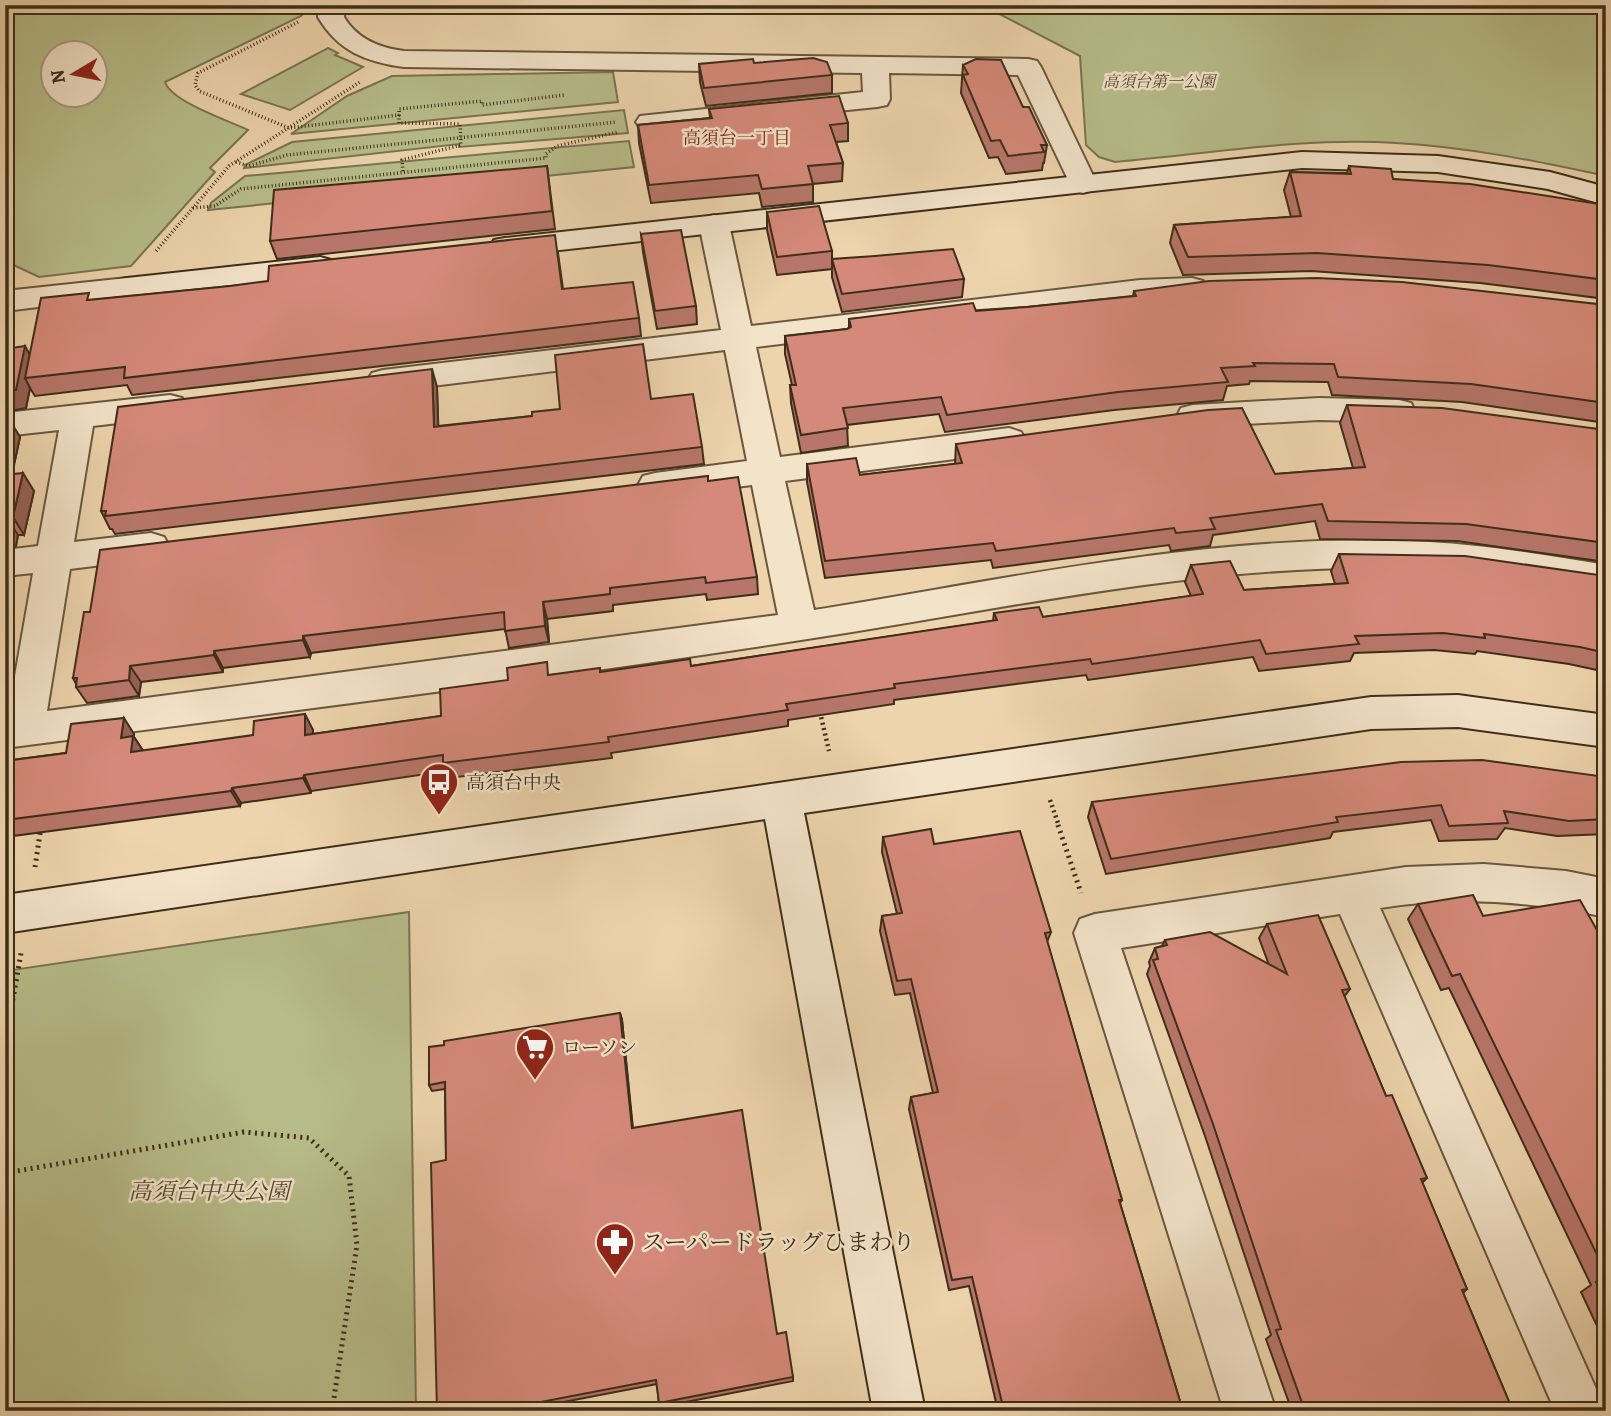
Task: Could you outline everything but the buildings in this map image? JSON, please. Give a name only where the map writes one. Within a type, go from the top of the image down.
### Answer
[{"type":"street","points":[[331,7],[335,25],[356,44],[386,57],[404,59],[1028,67],[1083,184]]},
{"type":"street","points":[[637,121],[877,99],[875,65]]},
{"type":"street","points":[[482,249],[1302,160],[1438,164],[1550,181],[1606,196]]},
{"type":"street","points":[[714,224],[769,472],[799,626]]},
{"type":"street","points":[[5,301],[346,264]]},
{"type":"street","points":[[354,384],[1140,290],[1217,286]]},
{"type":"street","points":[[5,425],[202,402]]},
{"type":"street","points":[[1163,420],[1203,414],[1320,409],[1434,412]]},
{"type":"street","points":[[78,416],[56,557],[15,730],[799,626],[1196,565],[1429,553],[1558,568],[1606,579]]},
{"type":"street","points":[[618,490],[1040,436]]},
{"type":"street","points":[[5,563],[180,542]]},
{"type":"street","points":[[5,914],[1371,713],[1458,711],[1548,721],[1606,731]]},
{"type":"street","points":[[781,799],[899,1411]]},
{"type":"street","points":[[1250,1411],[1095,933],[1406,885],[1484,882],[1566,890],[1606,898]]},
{"type":"street","points":[[1352,893],[1581,1411]]},
{"type":"path","points":[[331,7],[198,73],[195,79],[198,91],[289,128],[399,115]]},
{"type":"path","points":[[153,255],[236,162],[364,79]]},
{"type":"path","points":[[403,172],[402,159],[461,145],[461,138],[460,124],[399,123],[399,109],[482,101],[482,105],[573,94]]},
{"type":"path","points":[[236,162],[249,166],[287,155],[637,121]]},
{"type":"path","points":[[193,208],[215,206],[241,189],[546,158],[546,154],[556,146],[611,133]]},
{"type":"path","points":[[818,704],[830,755]]},
{"type":"path","points":[[1050,800],[1095,933]]},
{"type":"path","points":[[34,871],[43,818]]},
{"type":"path","points":[[5,1045],[21,953]]},
{"type":"path","points":[[5,1173],[244,1132],[309,1138],[349,1176],[357,1245],[332,1411]]},
{"type":"green space","points":[[29,5],[313,5],[301,16],[165,82],[178,97],[248,130],[210,168],[215,172],[131,266],[39,277],[5,261],[5,18]]},
{"type":"green space","name":"高須台第一公園","points":[[982,5],[1606,5],[1606,176],[1476,151],[1361,142],[1290,144],[1115,162],[1099,157],[1086,145],[1080,56]]},
{"type":"green space","points":[[328,48],[338,53],[335,55],[363,67],[290,110],[241,94]]},
{"type":"green space","points":[[613,72],[618,102],[291,134],[347,96],[392,76]]},
{"type":"green space","points":[[624,110],[628,133],[459,147],[459,144],[244,168],[245,165],[292,142]]},
{"type":"green space","points":[[629,141],[634,167],[208,210],[211,203],[245,176]]},
{"type":"green space","name":"高須台中央公園","points":[[409,912],[416,1411],[5,1411],[5,971]]},
{"type":"place","name":"高須台中央","points":[[439,816]]},
{"type":"place","name":"ローソン","points":[[535,1081]]},
{"type":"place","name":"スーパードラッグひまわり","points":[[615,1276]]},
{"type":"district","name":"高須台一丁目","points":[[737,138]]}]
